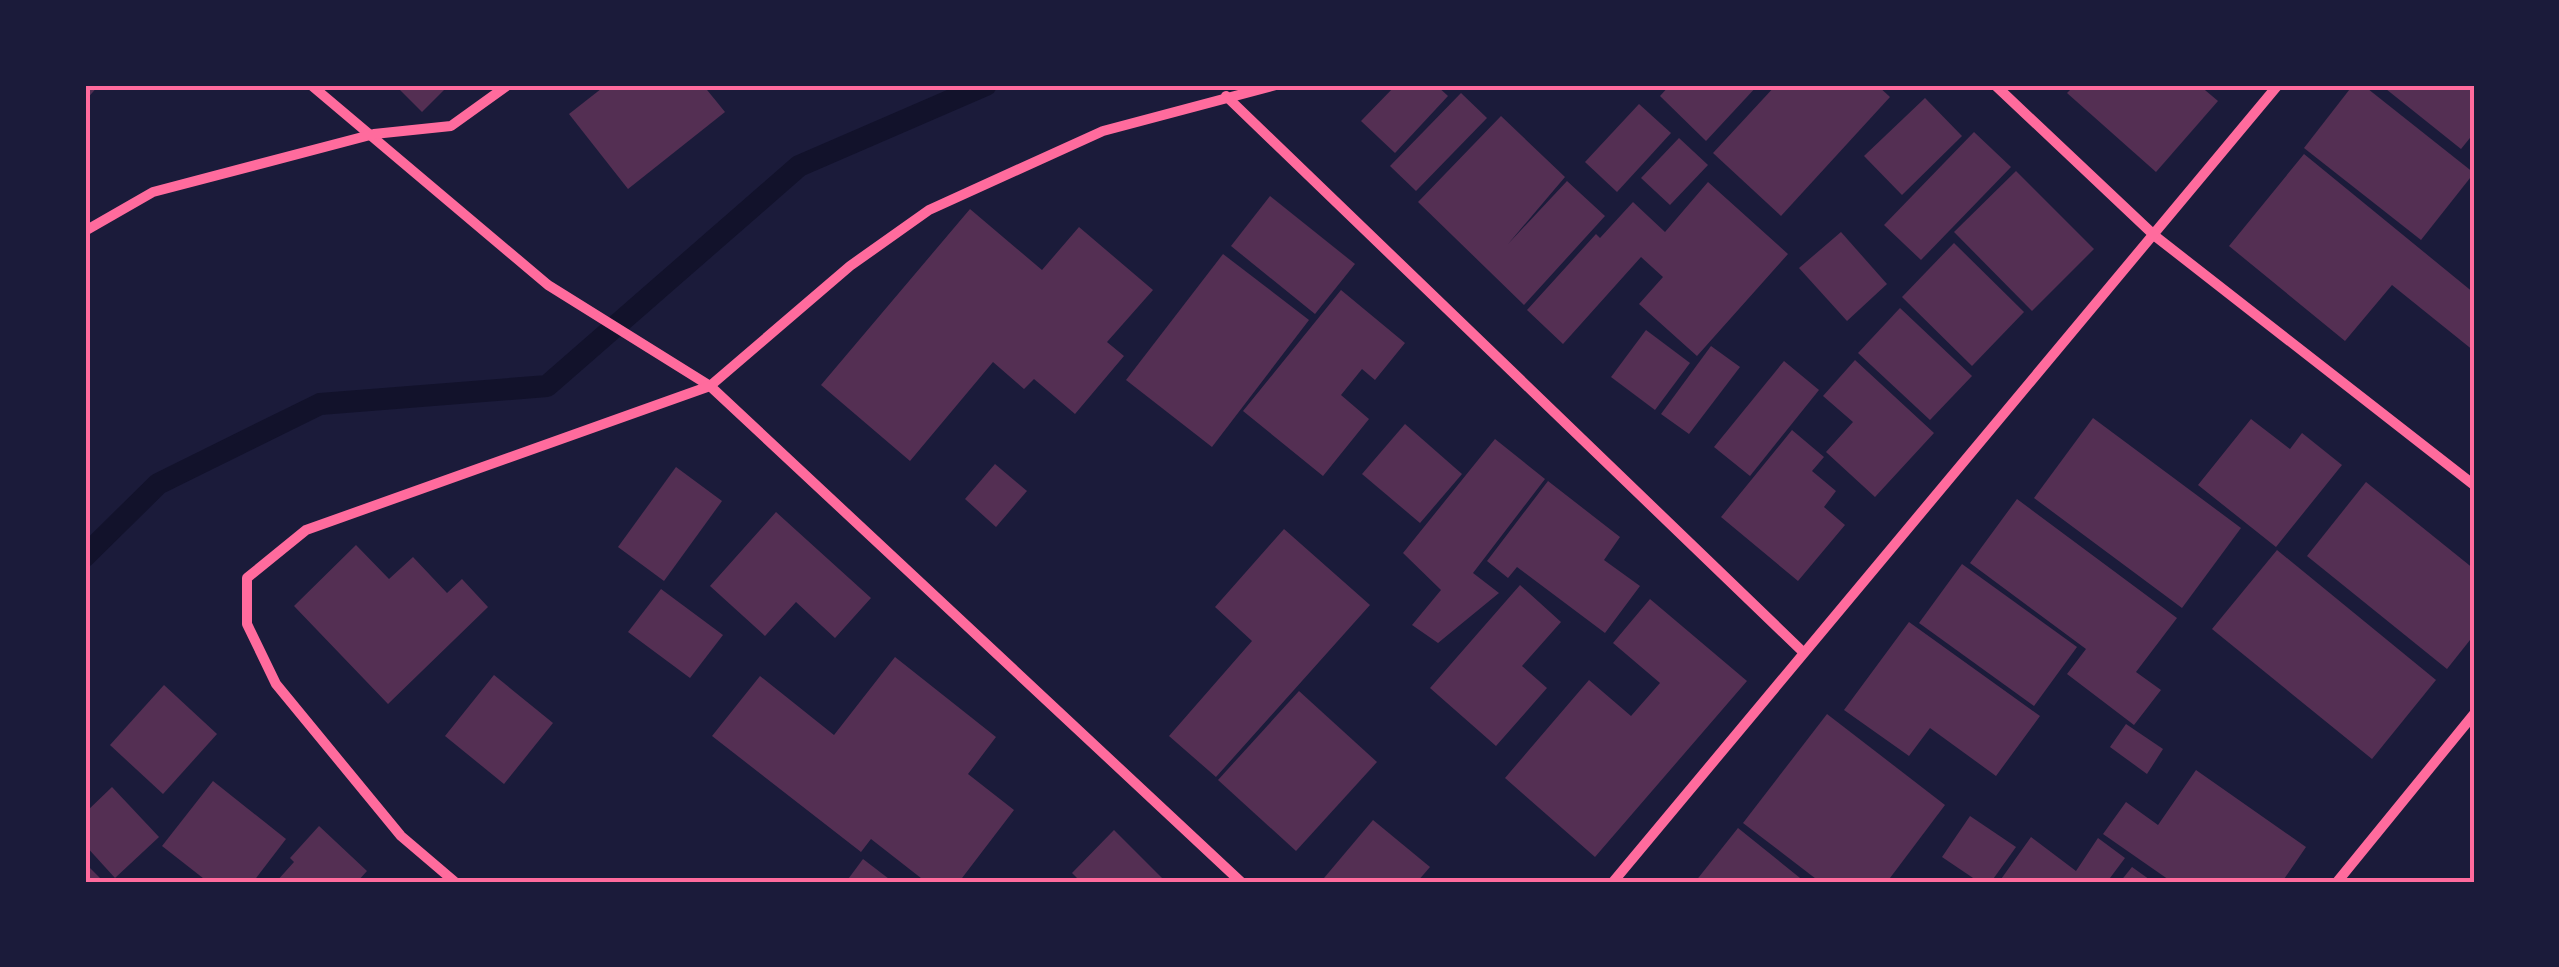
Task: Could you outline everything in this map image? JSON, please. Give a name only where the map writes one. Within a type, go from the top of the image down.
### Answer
[{"type":"street","points":[[312,85],[548,285],[710,386],[1241,882]]},
{"type":"street","points":[[85,231],[154,192],[374,134],[451,126],[508,85]]},
{"type":"street","points":[[454,882],[401,836],[276,684],[247,624],[247,578],[306,530],[710,386],[850,266],[929,210],[1103,131],[1276,85]]},
{"type":"street","points":[[1995,85],[2155,236],[2474,485]]},
{"type":"street","points":[[1613,882],[2278,85]]},
{"type":"street","points":[[1226,96],[1802,651]]},
{"type":"street","points":[[2337,882],[2474,714]]},
{"type":"building","points":[[85,85],[99,85],[85,101]]},
{"type":"building","points":[[395,85],[449,85],[422,112]]},
{"type":"building","points":[[606,85],[703,85],[725,112],[628,189],[569,114]]},
{"type":"building","points":[[1396,85],[1436,85],[1448,96],[1395,153],[1361,121]]},
{"type":"building","points":[[1670,85],[1758,85],[1706,141],[1660,96]]},
{"type":"building","points":[[1776,85],[1877,85],[1890,97],[1781,216],[1713,153]]},
{"type":"building","points":[[2075,85],[2199,85],[2218,101],[2156,172],[2067,93]]},
{"type":"building","points":[[2353,85],[2363,85],[2474,173],[2421,240],[2304,148]]},
{"type":"building","points":[[2381,85],[2474,85],[2474,133],[2461,149]]},
{"type":"building","points":[[1461,93],[1487,118],[1416,191],[1390,166]]},
{"type":"building","points":[[1925,98],[1962,136],[1902,195],[1864,156]]},
{"type":"building","points":[[1639,104],[1671,133],[1617,192],[1585,162]]},
{"type":"building","points":[[1501,116],[1565,177],[1508,244],[1567,181],[1605,216],[1524,305],[1418,202]]},
{"type":"building","points":[[1974,132],[2011,167],[1921,260],[1884,225]]},
{"type":"building","points":[[1679,138],[1708,165],[1670,205],[1641,178]]},
{"type":"building","points":[[2304,154],[2474,293],[2474,351],[2392,285],[2345,341],[2229,246]]},
{"type":"building","points":[[2016,171],[2094,249],[2032,311],[1954,232]]},
{"type":"building","points":[[1708,182],[1788,254],[1697,356],[1639,304],[1663,277],[1641,257],[1563,344],[1527,310],[1596,234],[1600,238],[1633,202],[1665,232]]},
{"type":"building","points":[[1270,196],[1355,264],[1315,314],[1231,246]]},
{"type":"building","points":[[970,209],[1042,270],[1079,227],[1153,290],[1107,342],[1124,356],[1075,414],[1034,379],[1024,389],[993,362],[910,461],[821,385]]},
{"type":"building","points":[[1841,232],[1887,284],[1847,321],[1799,268]]},
{"type":"building","points":[[1954,243],[2024,312],[1972,366],[1902,297]]},
{"type":"building","points":[[1223,254],[1309,320],[1212,447],[1126,380]]},
{"type":"building","points":[[1341,290],[1405,343],[1375,380],[1362,369],[1341,395],[1369,419],[1323,476],[1243,411]]},
{"type":"building","points":[[1900,308],[1972,376],[1930,420],[1858,353]]},
{"type":"building","points":[[1646,330],[1690,363],[1655,410],[1611,377]]},
{"type":"building","points":[[1711,346],[1740,367],[1689,434],[1661,414]]},
{"type":"building","points":[[1855,360],[1934,433],[1875,497],[1826,452],[1853,422],[1823,396]]},
{"type":"building","points":[[1784,361],[1819,390],[1750,476],[1714,447]]},
{"type":"building","points":[[2093,418],[2241,528],[2182,608],[2034,498]]},
{"type":"building","points":[[2251,419],[2290,449],[2302,433],[2342,465],[2276,547],[2198,485]]},
{"type":"building","points":[[1405,424],[1462,474],[1420,523],[1362,474]]},
{"type":"building","points":[[1792,430],[1824,457],[1812,471],[1836,491],[1824,507],[1845,525],[1798,581],[1721,517]]},
{"type":"building","points":[[1495,439],[1545,479],[1473,573],[1499,593],[1438,643],[1412,625],[1441,590],[1403,553]]},
{"type":"building","points":[[995,464],[1027,491],[996,527],[965,499]]},
{"type":"building","points":[[676,467],[722,501],[664,581],[618,547]]},
{"type":"building","points":[[1548,481],[1620,537],[1604,560],[1640,586],[1605,633],[1517,567],[1508,578],[1487,561]]},
{"type":"building","points":[[2366,482],[2474,569],[2474,635],[2447,669],[2307,556]]},
{"type":"building","points":[[2017,499],[2177,618],[2136,672],[2161,690],[2134,725],[2067,674],[2086,649],[1970,563]]},
{"type":"building","points":[[776,512],[871,598],[835,638],[796,602],[765,636],[710,586]]},
{"type":"building","points":[[1284,529],[1370,605],[1216,777],[1169,736],[1252,641],[1215,607]]},
{"type":"building","points":[[356,545],[389,579],[413,557],[447,593],[462,579],[488,607],[388,704],[294,606]]},
{"type":"building","points":[[2277,550],[2436,680],[2372,759],[2212,629]]},
{"type":"building","points":[[1962,564],[2077,647],[2034,706],[1919,623]]},
{"type":"building","points":[[1520,585],[1561,622],[1522,666],[1547,688],[1496,746],[1430,688]]},
{"type":"building","points":[[661,589],[723,635],[690,678],[628,632]]},
{"type":"building","points":[[1650,599],[1747,681],[1595,857],[1505,778],[1589,680],[1631,716],[1660,683],[1613,643]]},
{"type":"building","points":[[1909,622],[2040,716],[1996,776],[1930,728],[1909,756],[1844,710]]},
{"type":"building","points":[[895,657],[996,737],[968,774],[1014,810],[959,882],[926,882],[871,839],[861,852],[712,736],[760,676],[834,735]]},
{"type":"building","points":[[494,675],[553,723],[504,784],[445,736]]},
{"type":"building","points":[[164,685],[217,734],[163,794],[110,745]]},
{"type":"building","points":[[1299,691],[1377,762],[1296,851],[1218,780]]},
{"type":"building","points":[[1827,714],[1945,805],[1887,882],[1820,882],[1743,823]]},
{"type":"building","points":[[2126,724],[2163,749],[2147,774],[2110,747]]},
{"type":"building","points":[[2196,770],[2306,847],[2282,882],[2172,882],[2103,834],[2126,802],[2158,825]]},
{"type":"building","points":[[213,781],[286,839],[253,882],[208,882],[162,846]]},
{"type":"building","points":[[112,787],[159,837],[115,878],[85,845],[85,813]]},
{"type":"building","points":[[1970,816],[2016,847],[1991,882],[1979,882],[1942,857]]},
{"type":"building","points":[[1373,820],[1430,867],[1417,882],[1328,882],[1324,878]]},
{"type":"building","points":[[319,826],[367,871],[357,882],[276,882],[294,862],[290,858]]},
{"type":"building","points":[[1738,828],[1805,882],[1695,882]]},
{"type":"building","points":[[1114,830],[1166,882],[1081,882],[1072,873]]},
{"type":"building","points":[[2031,837],[2076,871],[2098,838],[2125,858],[2107,882],[1999,882]]},
{"type":"building","points":[[863,859],[893,882],[846,882]]},
{"type":"building","points":[[85,863],[104,882],[85,882]]},
{"type":"building","points":[[2132,867],[2153,882],[2120,882]]},
{"type":"waterway","points":[[85,556],[158,484],[320,404],[547,386],[799,166],[986,85]]}]
